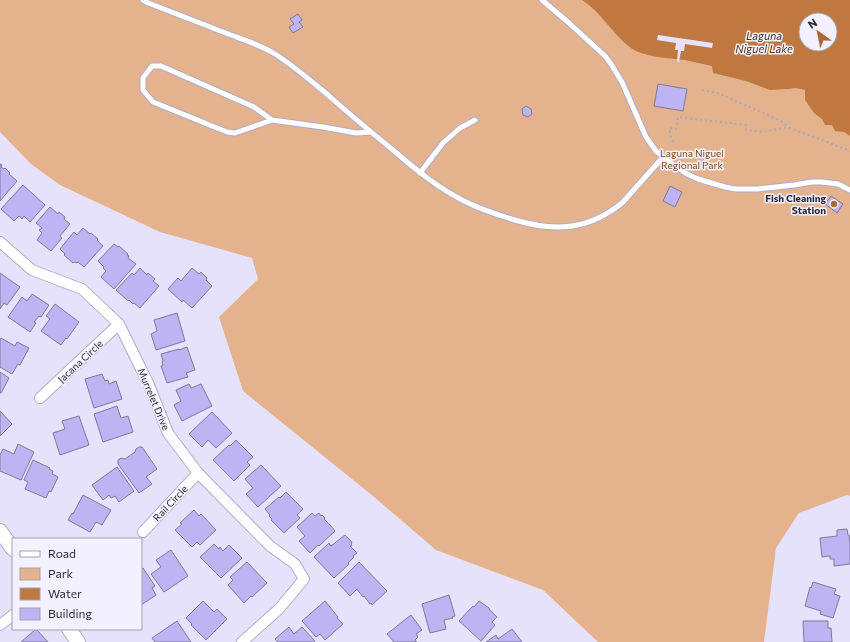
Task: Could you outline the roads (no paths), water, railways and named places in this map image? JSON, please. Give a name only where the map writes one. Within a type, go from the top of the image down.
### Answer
[{"type":"street","name":"Murrelet Drive","points":[[0,242],[32,270],[82,289],[119,324],[149,385],[168,433],[198,473],[270,546],[295,564],[304,579],[279,609],[242,642]]},
{"type":"street","name":"Jacana Circle","points":[[40,398],[119,324]]},
{"type":"street","name":"Rail Circle","points":[[143,532],[198,473]]},
{"type":"street","points":[[0,531],[12,548]]},
{"type":"street","points":[[0,625],[12,616]]},
{"type":"street","points":[[70,630],[78,642]]},
{"type":"lane","points":[[143,0],[266,48],[297,70],[420,173],[442,188],[463,200],[497,214],[529,224],[548,227],[571,227],[587,223],[616,208],[663,157]]},
{"type":"lane","points":[[542,0],[605,56],[626,90],[646,137],[656,151],[687,174],[710,183],[736,189],[757,189],[822,182],[838,184],[850,190]]},
{"type":"lane","points":[[272,120],[254,107],[160,66],[152,66],[143,78],[143,90],[153,102],[227,132],[235,133],[272,120],[322,127],[356,134],[371,132]]},
{"type":"lane","points":[[420,173],[443,143],[460,128],[475,120]]},
{"type":"water","name":"Laguna Niguel Lake","points":[[582,0],[850,0],[850,136],[844,132],[835,131],[832,125],[825,125],[822,119],[814,113],[805,100],[805,90],[796,88],[770,90],[746,81],[713,73],[712,66],[685,60],[664,58],[636,51],[624,42],[595,11]]},
{"type":"place","name":"Fish Cleaning Station","points":[[834,204]]},
{"type":"park label","name":"Laguna Niguel Regional Park","points":[[692,158]]}]
